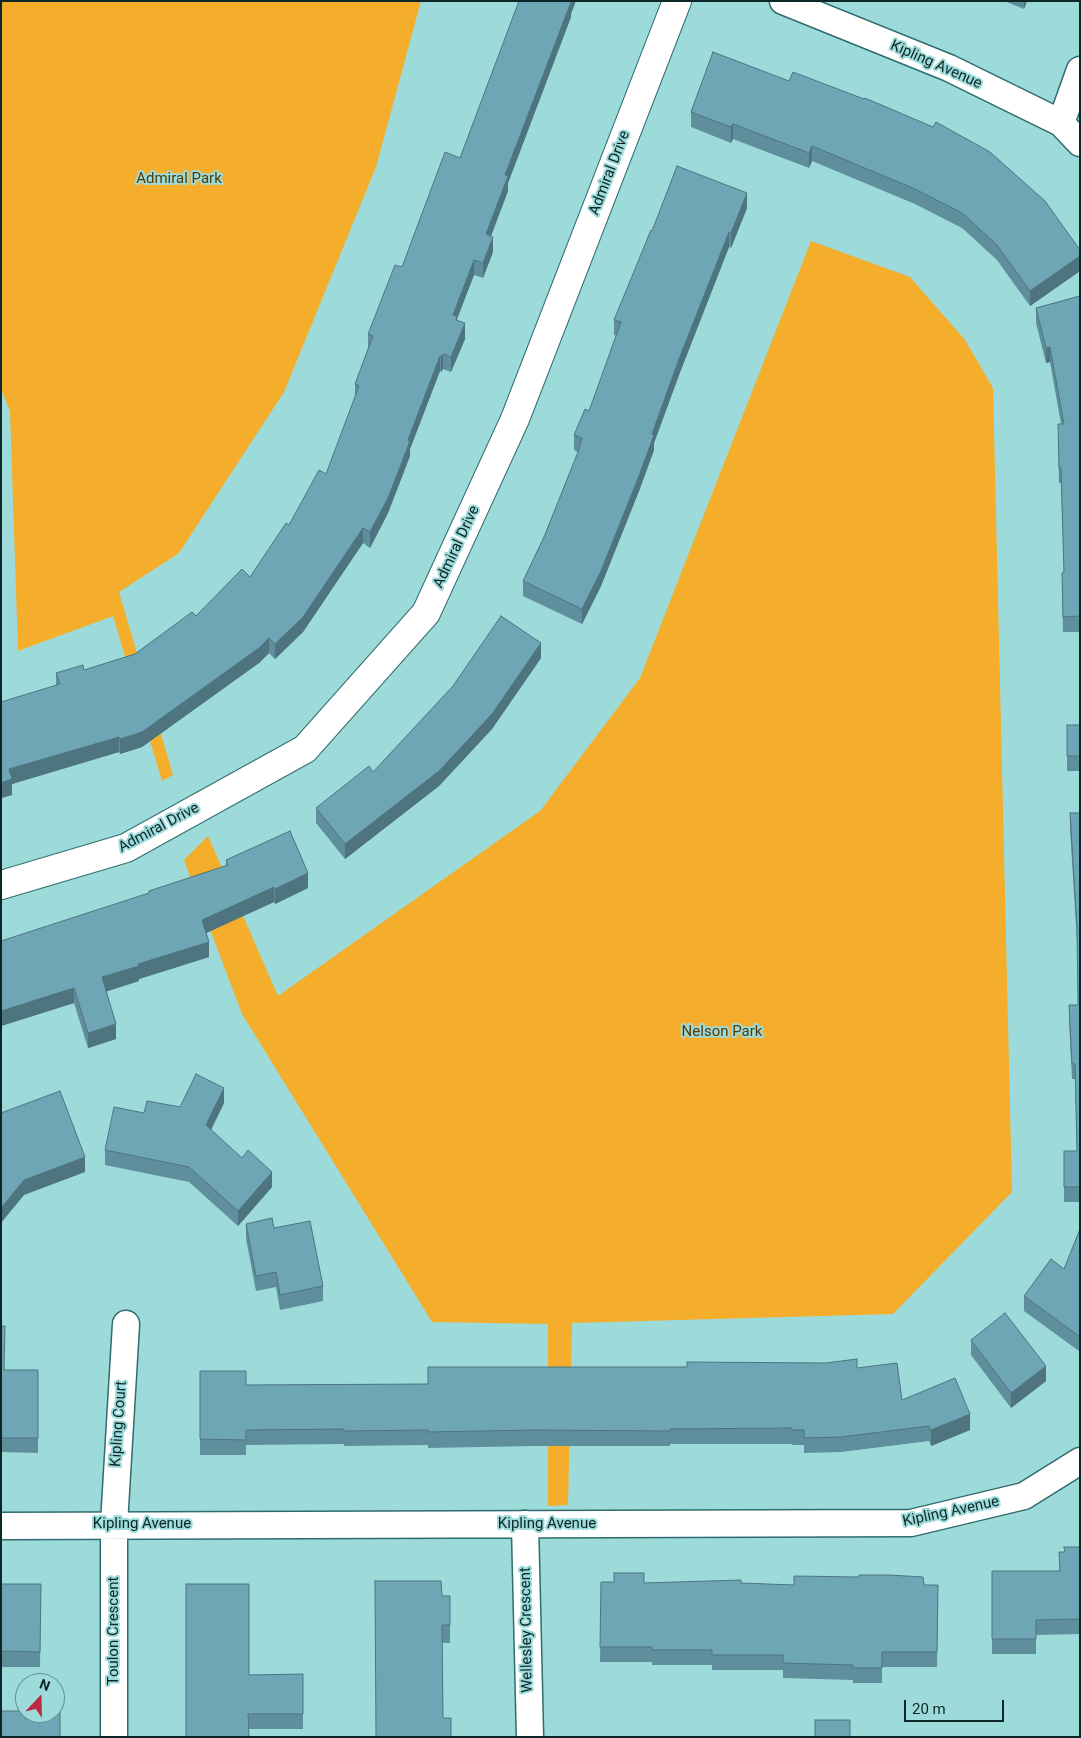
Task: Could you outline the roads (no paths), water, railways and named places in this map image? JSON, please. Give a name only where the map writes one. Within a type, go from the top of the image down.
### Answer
[{"type":"street","name":"Admiral Drive","points":[[1,885],[126,848],[305,748],[426,613],[515,419],[676,1]]},
{"type":"street","name":"Kipling Avenue","points":[[783,1],[949,68],[1061,123],[1080,143]]},
{"type":"street","points":[[1061,123],[1080,70]]},
{"type":"street","name":"Kipling Court","points":[[114,1524],[126,1324]]},
{"type":"street","name":"Kipling Avenue","points":[[1,1526],[114,1524],[911,1523],[1024,1496],[1080,1461]]},
{"type":"street","name":"Toulon Crescent","points":[[114,1524],[114,1737]]},
{"type":"street","name":"Wellesley Crescent","points":[[525,1524],[530,1737]]},
{"type":"park label","name":"Admiral Park","points":[[179,179]]},
{"type":"park label","name":"Nelson Park","points":[[722,1032]]}]
